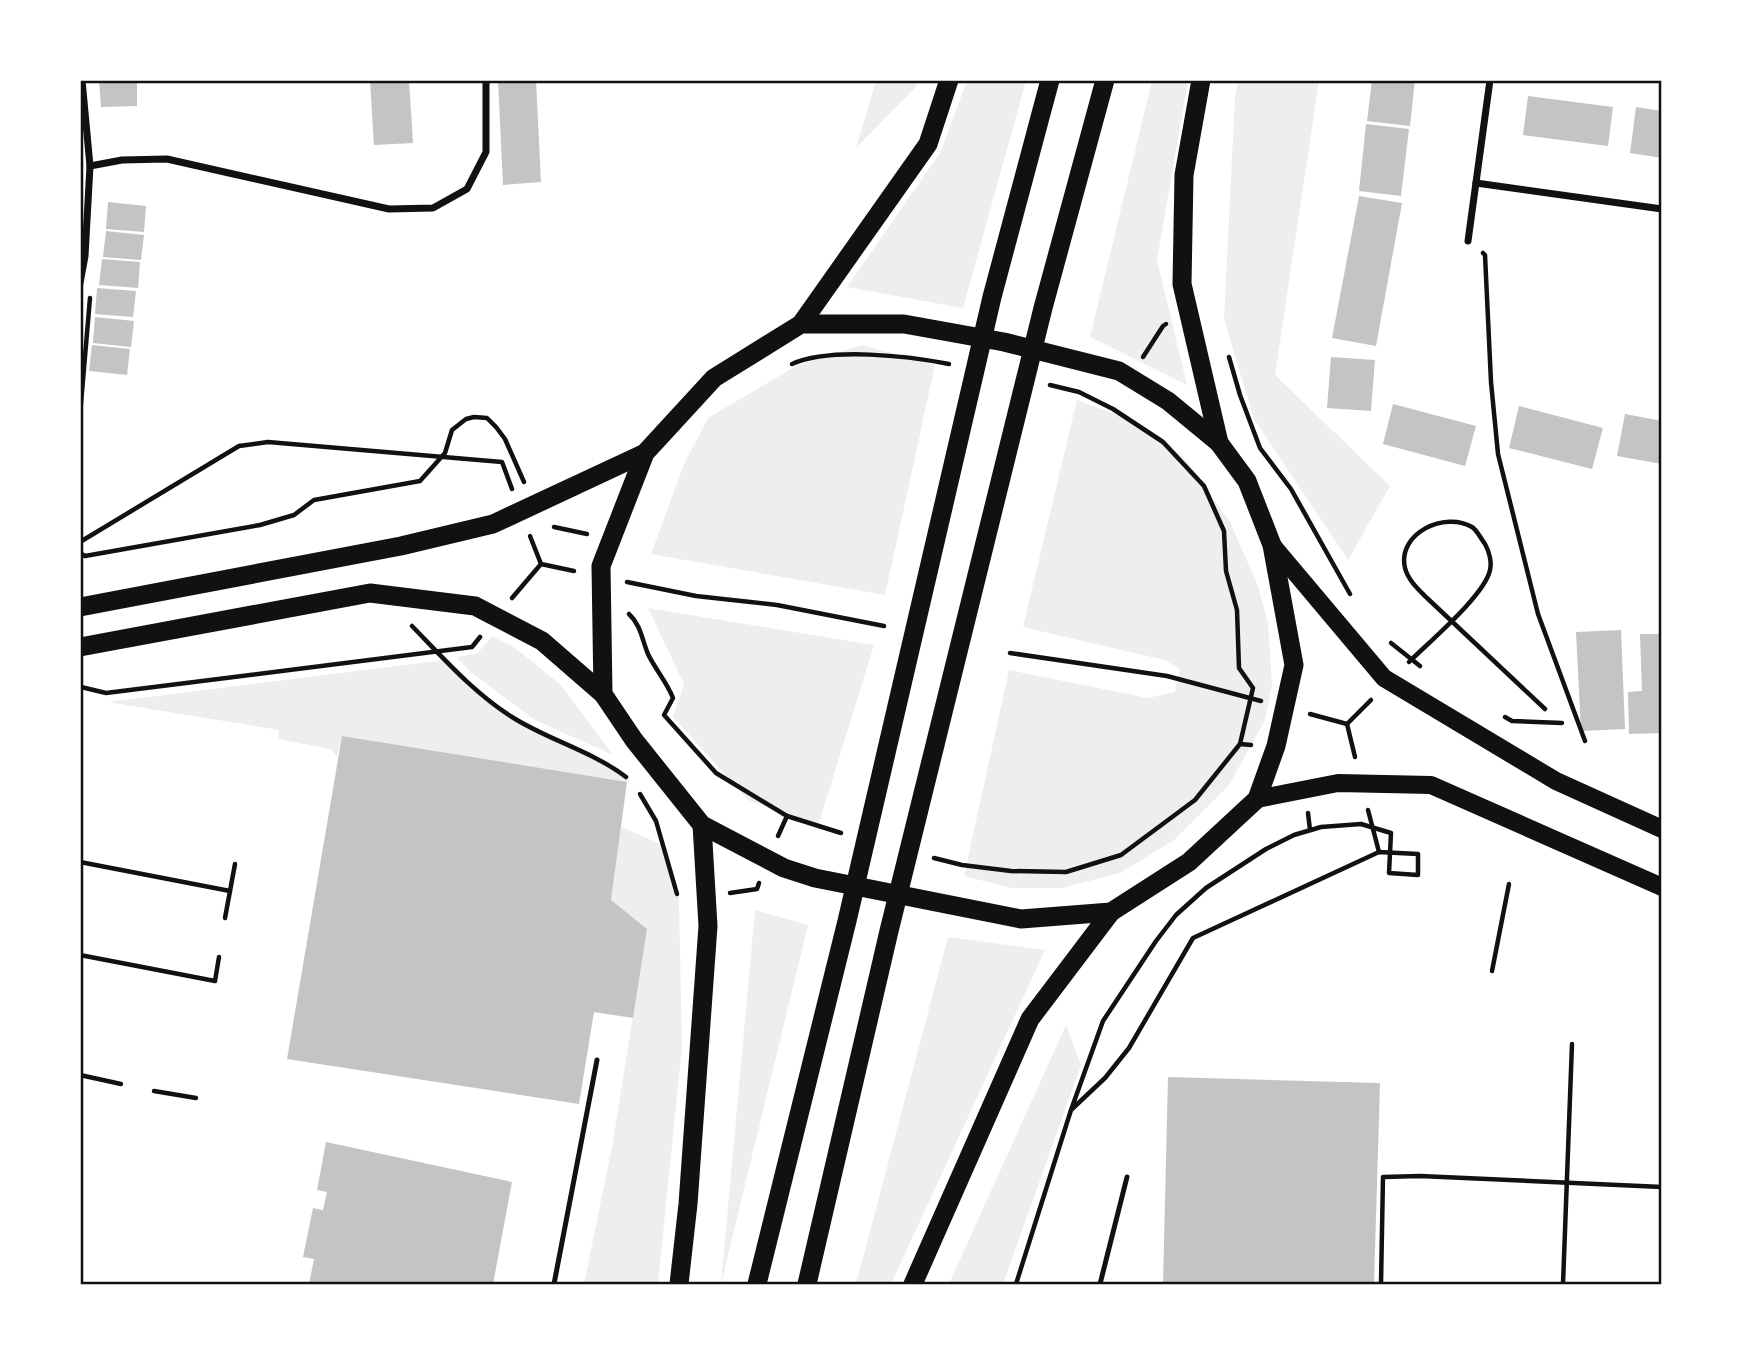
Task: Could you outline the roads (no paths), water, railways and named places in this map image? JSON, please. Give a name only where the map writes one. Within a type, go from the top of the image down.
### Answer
[{"type":"highway","points":[[603,694],[601,566],[645,453],[714,378],[800,324],[928,144],[949,80]]},
{"type":"highway","points":[[757,1284],[847,921],[992,297],[1050,80]]},
{"type":"highway","points":[[807,1284],[889,931],[918,846],[1032,386],[1043,308],[1105,80]]},
{"type":"highway","points":[[1200,80],[1184,175],[1182,284],[1219,443]]},
{"type":"highway","points":[[800,324],[905,324],[1004,342],[1119,371],[1168,401],[1219,443],[1247,481],[1272,545],[1294,665],[1276,746],[1257,799],[1189,862],[1111,912],[1030,1019],[914,1284]]},
{"type":"highway","points":[[80,607],[401,546],[493,524],[645,453]]},
{"type":"highway","points":[[80,647],[370,593],[475,606],[542,641],[603,694],[634,740],[702,825],[785,868],[815,878],[932,899],[1021,919],[1111,912]]},
{"type":"highway","points":[[679,1284],[688,1204],[708,926],[702,825]]},
{"type":"main road","points":[[1272,545],[1384,678],[1556,781],[1661,829]]},
{"type":"main road","points":[[1257,799],[1338,783],[1431,785],[1661,887]]},
{"type":"street","points":[[80,283],[85,256],[90,166],[82,80]]},
{"type":"street","points":[[90,166],[122,160],[167,159],[389,209],[433,208],[467,189],[486,152],[485,80]]},
{"type":"street","points":[[1468,241],[1490,80]]},
{"type":"street","points":[[1476,183],[1661,209]]},
{"type":"lane","points":[[554,1284],[597,1060]]},
{"type":"lane","points":[[1100,1284],[1127,1177]]}]
